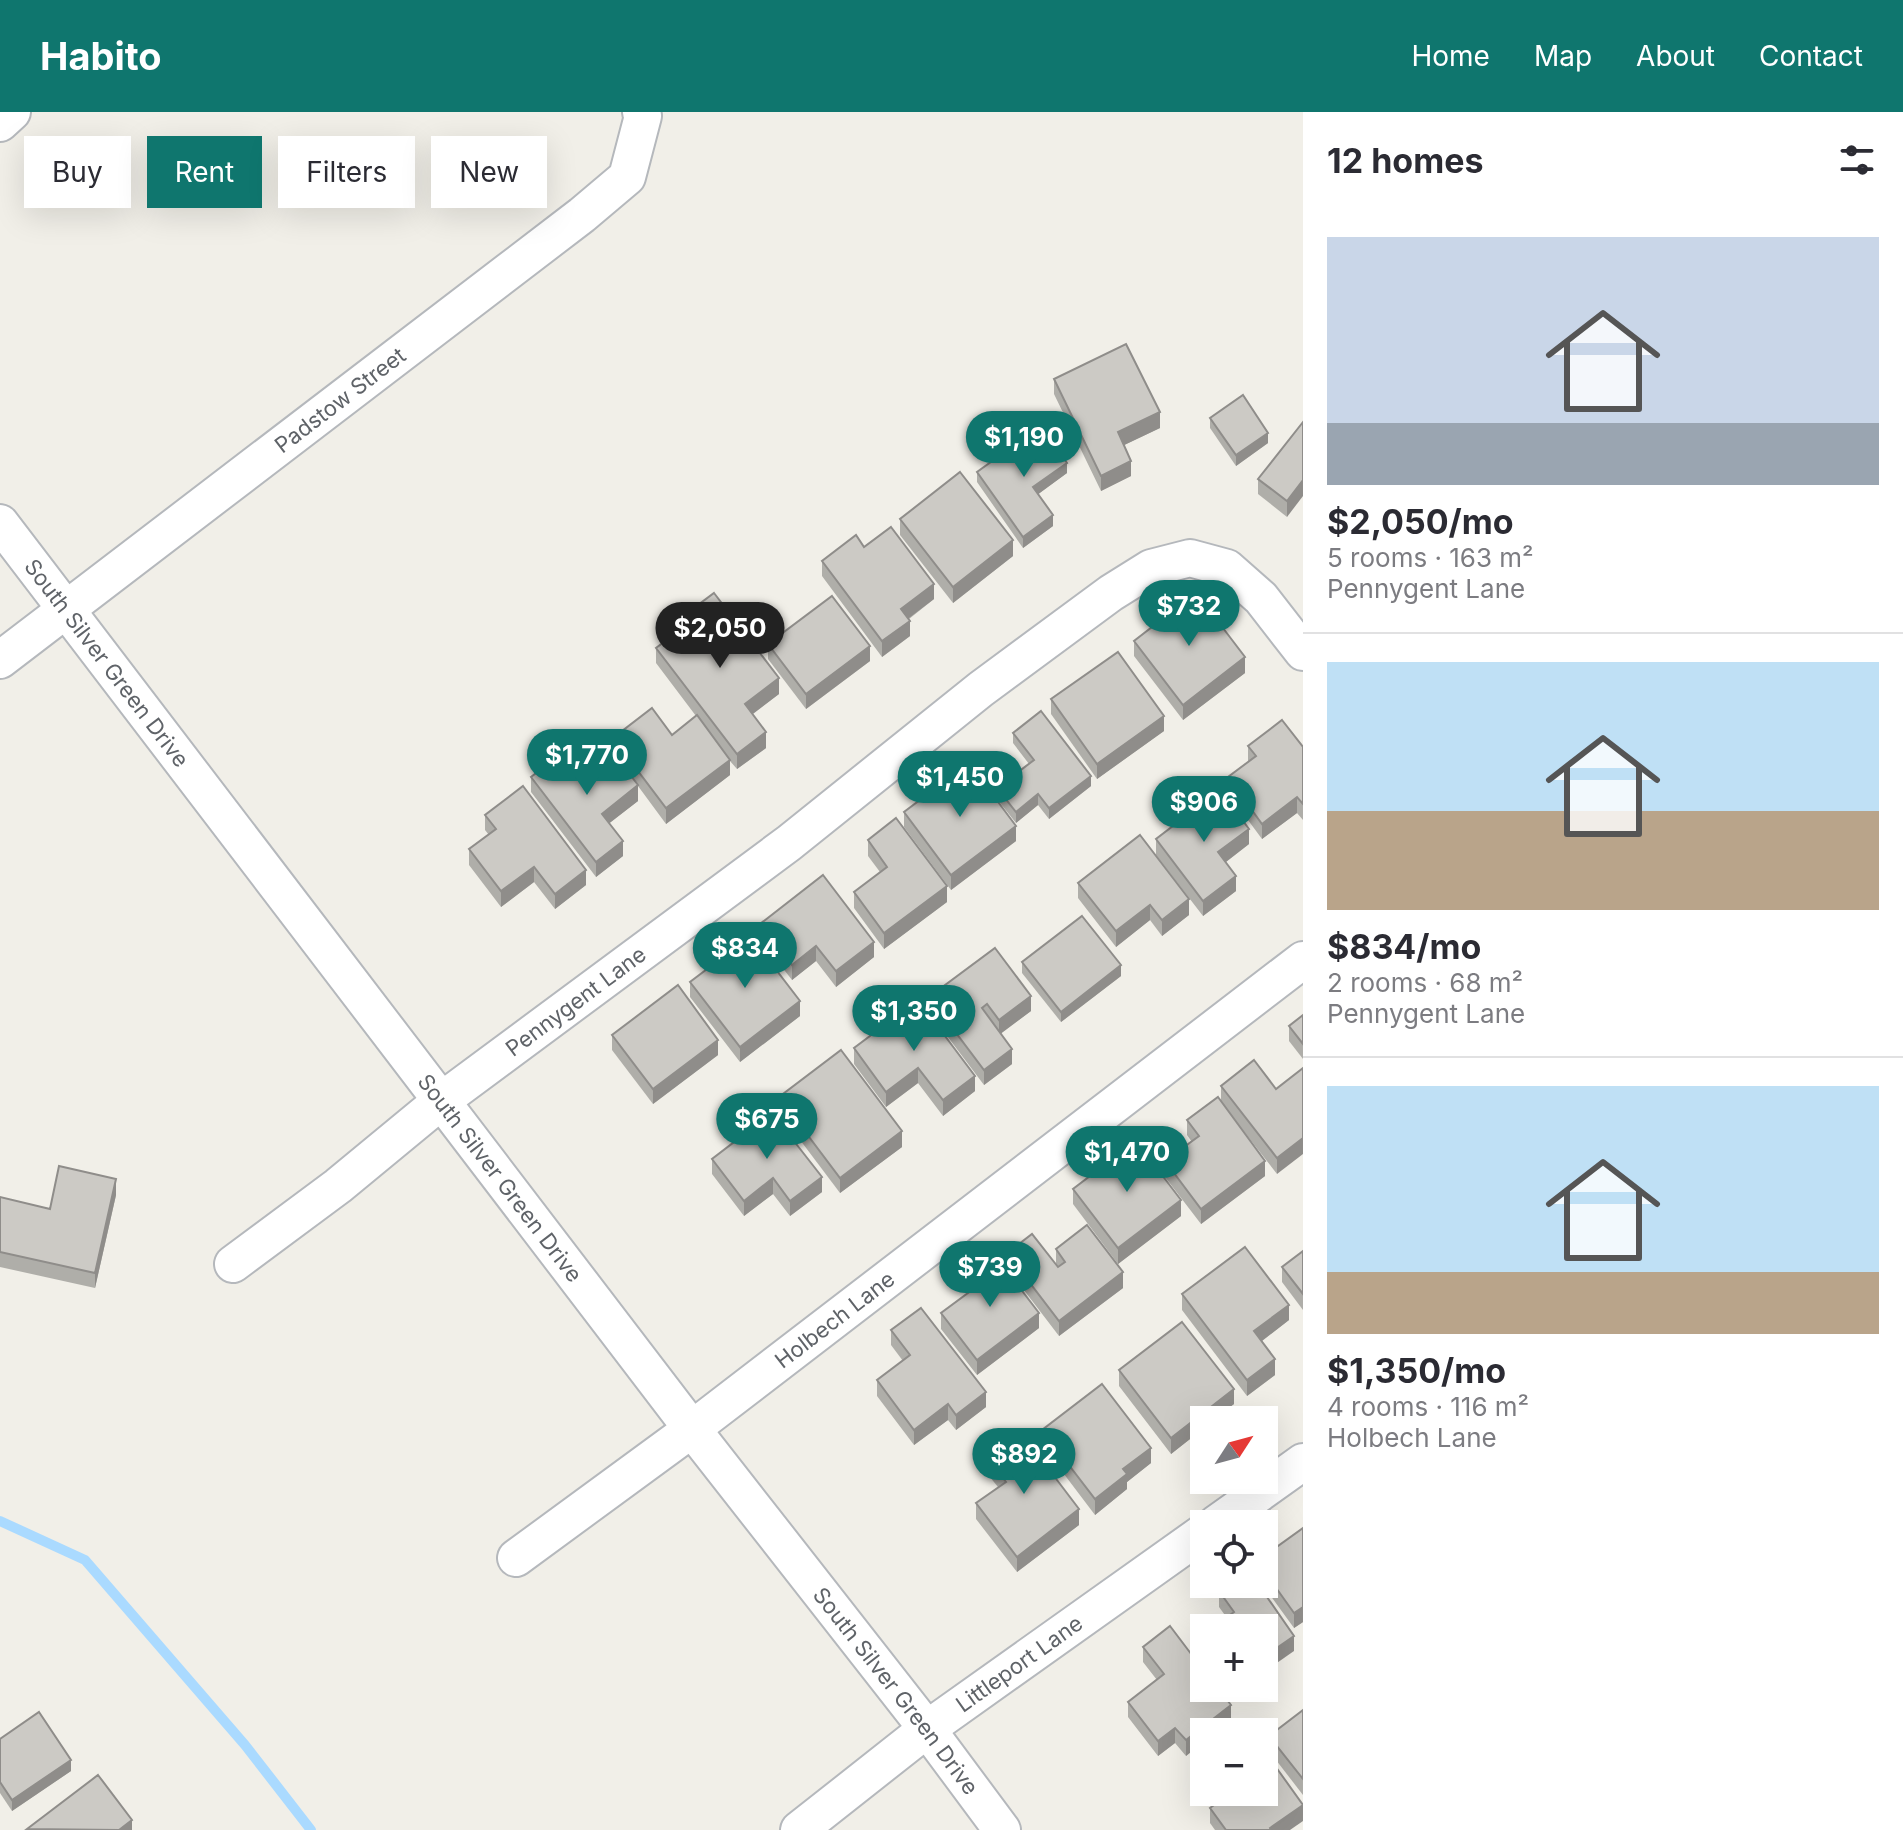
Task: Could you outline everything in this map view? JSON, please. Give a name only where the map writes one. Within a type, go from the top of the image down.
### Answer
[{"type":"street","points":[[0,123],[12,112]]},
{"type":"street","name":"Padstow Street","points":[[0,660],[477,297],[627,177],[642,114]]},
{"type":"street","name":"South Silver Green Drive","points":[[0,523],[1002,1830]]},
{"type":"street","name":"Pennygent Lane","points":[[233,1264],[338,1186],[441,1101],[789,843],[981,689],[1111,593],[1151,568],[1190,558],[1227,568],[1261,598],[1303,652]]},
{"type":"street","name":"Holbech Lane","points":[[516,1558],[692,1429],[1303,960]]},
{"type":"street","points":[[1236,1510],[1303,1462]]},
{"type":"street","name":"Littleport Lane","points":[[799,1830],[927,1729],[1190,1542]]},
{"type":"building","points":[[1126,344],[1160,412],[1118,432],[1131,461],[1101,476],[1054,379]]},
{"type":"building","points":[[1243,395],[1268,433],[1236,455],[1210,418]]},
{"type":"building","points":[[1303,422],[1303,480],[1287,501],[1258,479]]},
{"type":"building","points":[[1041,426],[1067,463],[1033,487],[1053,515],[1023,537],[977,472]]},
{"type":"building","points":[[960,472],[1013,540],[953,587],[900,519]]},
{"type":"building","points":[[891,527],[934,584],[901,609],[910,621],[882,641],[822,561],[856,535],[864,547]]},
{"type":"building","points":[[1194,590],[1245,657],[1183,705],[1134,641],[1161,620],[1159,616]]},
{"type":"building","points":[[714,593],[779,678],[745,704],[766,732],[737,754],[656,648],[688,624],[682,617]]},
{"type":"building","points":[[832,596],[870,646],[806,694],[768,644]]},
{"type":"building","points":[[1118,652],[1164,716],[1097,764],[1051,699]]},
{"type":"building","points":[[652,708],[672,735],[697,715],[730,760],[666,808],[613,738]]},
{"type":"building","points":[[1041,711],[1091,776],[1049,808],[1038,794],[1016,812],[997,788],[1034,760],[1013,733]]},
{"type":"building","points":[[1282,720],[1303,747],[1303,804],[1297,797],[1262,824],[1228,777],[1256,756],[1248,746]]},
{"type":"building","points":[[607,745],[638,785],[602,814],[623,841],[596,862],[531,777],[561,754],[573,770]]},
{"type":"building","points":[[969,763],[1016,826],[951,875],[904,812]]},
{"type":"building","points":[[523,786],[586,870],[555,894],[534,867],[501,891],[469,849],[496,829],[485,815]]},
{"type":"building","points":[[1220,790],[1249,829],[1218,852],[1236,876],[1203,901],[1156,839]]},
{"type":"building","points":[[896,818],[947,886],[884,933],[854,892],[887,867],[868,840]]},
{"type":"building","points":[[1140,835],[1189,899],[1162,920],[1150,905],[1116,931],[1078,883]]},
{"type":"building","points":[[823,875],[874,942],[836,971],[816,946],[792,965],[760,924]]},
{"type":"building","points":[[1082,916],[1121,965],[1061,1012],[1022,962]]},
{"type":"building","points":[[748,933],[800,1001],[740,1047],[690,982]]},
{"type":"building","points":[[995,948],[1031,996],[999,1020],[987,1004],[982,1008],[1012,1049],[984,1070],[929,997]]},
{"type":"building","points":[[678,985],[718,1040],[653,1089],[612,1035]]},
{"type":"building","points":[[918,1000],[975,1076],[943,1100],[918,1068],[886,1092],[854,1048]]},
{"type":"building","points":[[1303,1015],[1303,1044],[1289,1026]]},
{"type":"building","points":[[841,1050],[902,1131],[840,1178],[779,1097]]},
{"type":"building","points":[[1254,1060],[1276,1089],[1303,1068],[1303,1138],[1277,1158],[1221,1086]]},
{"type":"building","points":[[1218,1097],[1265,1161],[1201,1209],[1165,1161],[1199,1136],[1187,1120]]},
{"type":"building","points":[[772,1113],[822,1177],[790,1201],[773,1178],[744,1201],[712,1159]]},
{"type":"building","points":[[1136,1141],[1181,1200],[1118,1248],[1073,1189]]},
{"type":"building","points":[[59,1166],[116,1179],[95,1273],[0,1252],[0,1197],[50,1209]]},
{"type":"building","points":[[1087,1225],[1123,1272],[1059,1321],[1007,1253],[1032,1234],[1058,1267],[1065,1262],[1056,1249]]},
{"type":"building","points":[[1245,1247],[1289,1305],[1254,1331],[1275,1359],[1247,1380],[1182,1294]]},
{"type":"building","points":[[1303,1251],[1303,1294],[1282,1267]]},
{"type":"building","points":[[994,1254],[1039,1313],[977,1360],[941,1313],[976,1287],[967,1274]]},
{"type":"building","points":[[921,1308],[986,1392],[956,1415],[948,1404],[914,1430],[877,1380],[910,1355],[891,1330]]},
{"type":"building","points":[[1182,1322],[1234,1389],[1212,1406],[1190,1406],[1190,1423],[1171,1438],[1119,1370]]},
{"type":"building","points":[[1102,1384],[1151,1448],[1123,1469],[1127,1474],[1095,1499],[1042,1430]]},
{"type":"building","points":[[1019,1430],[1079,1509],[1017,1557],[976,1503],[1006,1482],[985,1455]]},
{"type":"building","points":[[1303,1528],[1303,1607],[1294,1613],[1278,1591],[1278,1546]]},
{"type":"building","points":[[1224,1598],[1268,1598],[1294,1636],[1278,1647],[1278,1614],[1231,1614],[1234,1612]]},
{"type":"building","points":[[1170,1626],[1190,1652],[1190,1702],[1229,1702],[1231,1705],[1214,1718],[1190,1718],[1190,1737],[1186,1740],[1175,1728],[1158,1741],[1128,1702],[1164,1674],[1143,1647]]},
{"type":"building","points":[[1303,1710],[1303,1779],[1278,1747],[1278,1729]]},
{"type":"building","points":[[39,1712],[71,1760],[12,1800],[0,1782],[0,1739]]},
{"type":"building","points":[[1278,1770],[1303,1805],[1271,1830],[1226,1830],[1210,1808],[1278,1806]]},
{"type":"building","points":[[98,1775],[132,1820],[119,1830],[27,1829]]},
{"type":"waterway","points":[[0,1521],[85,1560],[245,1745],[311,1830]]}]
